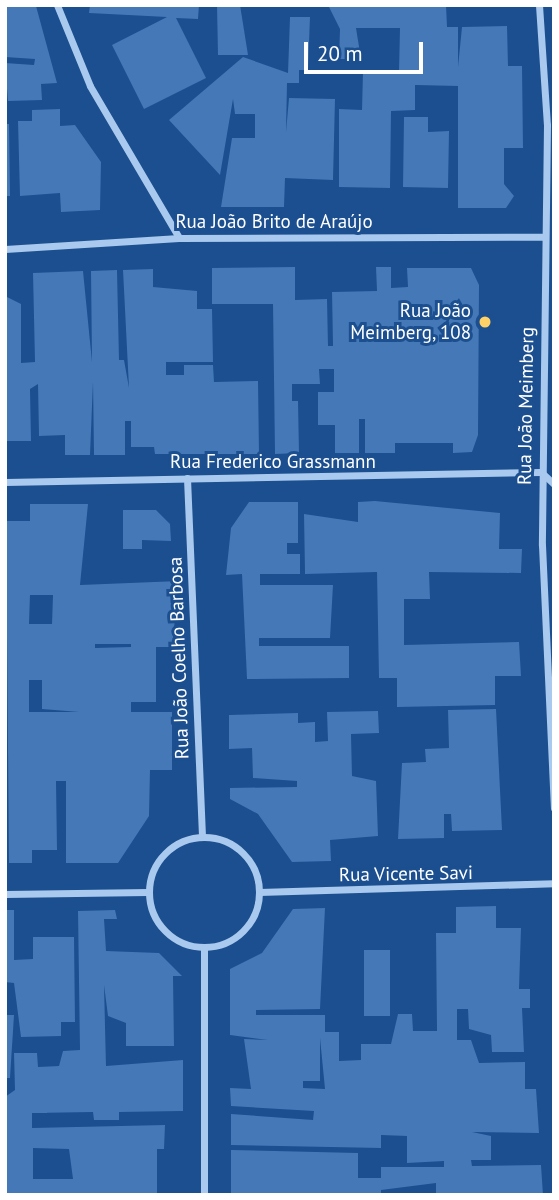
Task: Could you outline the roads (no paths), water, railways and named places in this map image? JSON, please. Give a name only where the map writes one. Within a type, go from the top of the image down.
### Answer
[{"type":"street","points":[[57,5],[90,86],[179,238]]},
{"type":"street","name":"Rua João Meimberg","points":[[539,5],[550,127],[544,237],[541,472],[554,808]]},
{"type":"street","name":"Rua João Brito de Araújo","points":[[5,249],[179,238],[544,237]]},
{"type":"street","points":[[541,472],[554,484]]},
{"type":"street","name":"Rua Frederico Grassmann","points":[[5,482],[541,472]]},
{"type":"street","name":"Rua João Coelho Barbosa","points":[[187,478],[202,836]]},
{"type":"street","points":[[202,836],[243,853],[259,892],[243,931],[204,948],[165,931],[148,892],[158,859],[170,847],[202,836]]},
{"type":"street","name":"Rua Vicente Savi","points":[[259,892],[554,883]]},
{"type":"street","points":[[5,894],[148,892]]},
{"type":"street","points":[[204,948],[204,1195]]},
{"type":"place","name":"Rua João Meimberg, 108","points":[[485,322]]}]
